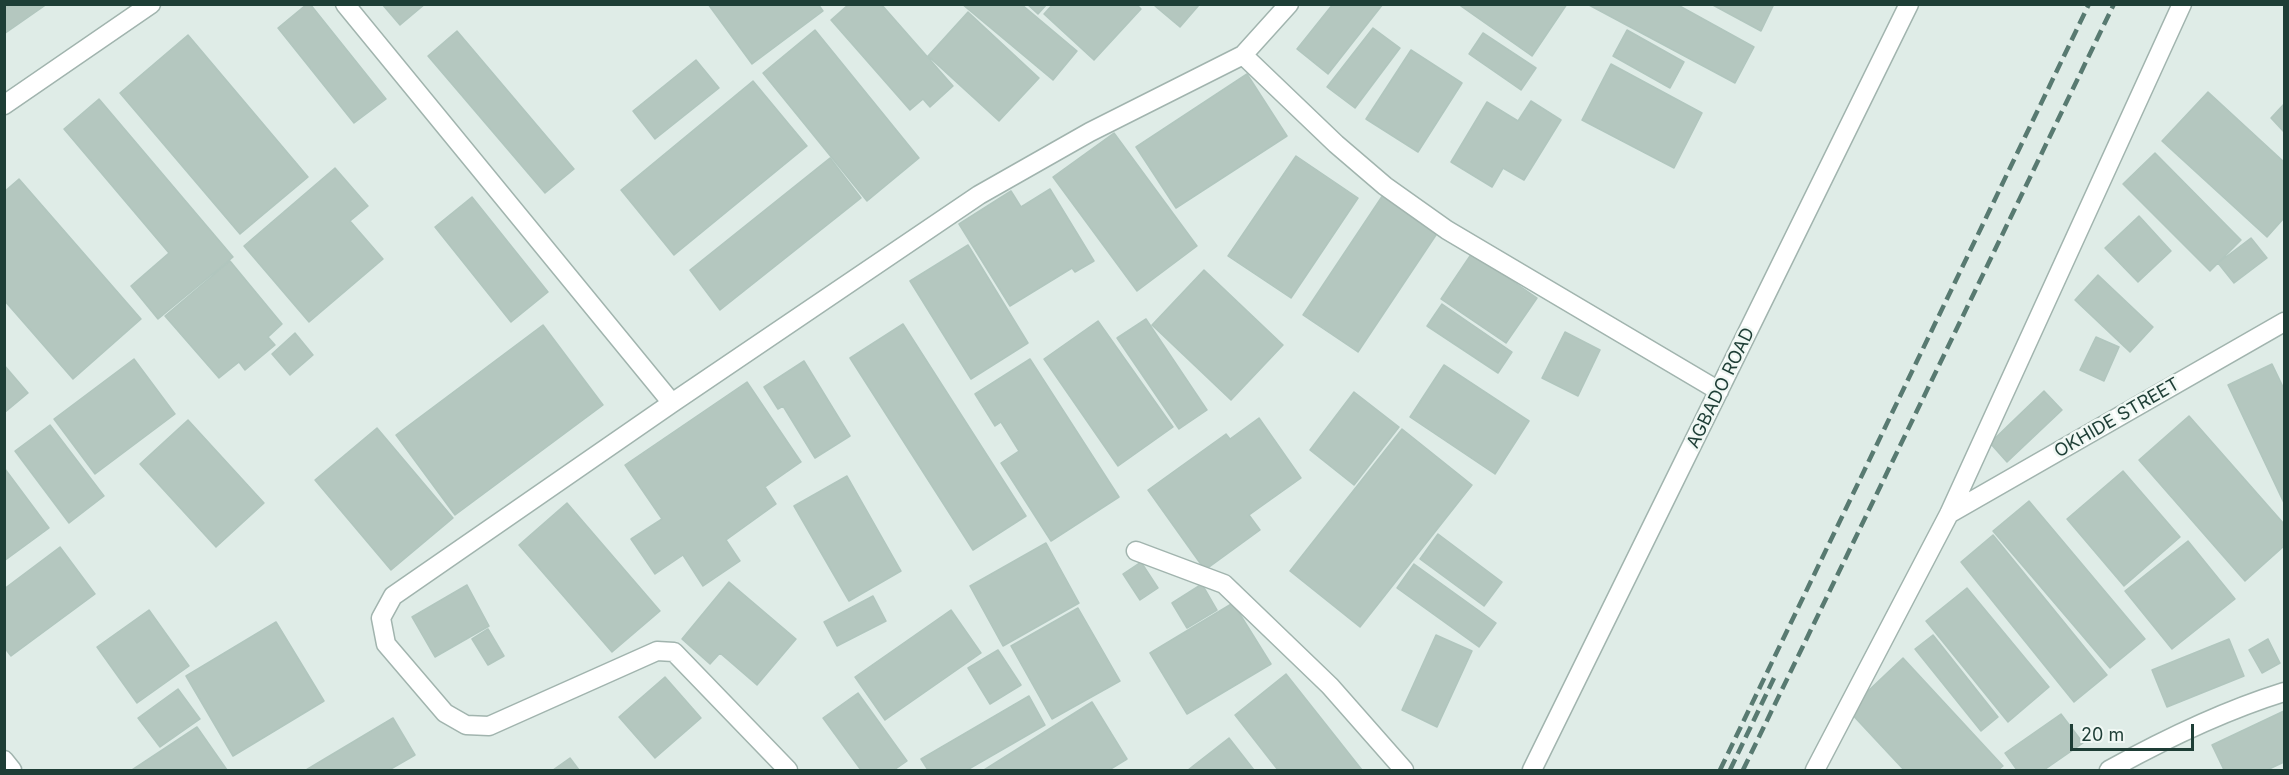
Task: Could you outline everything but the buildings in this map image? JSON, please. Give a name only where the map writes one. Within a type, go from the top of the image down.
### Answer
[{"type":"street","points":[[4,105],[151,4]]},
{"type":"street","points":[[345,4],[672,403]]},
{"type":"street","points":[[788,771],[674,652],[657,651],[489,726],[466,726],[445,713],[386,644],[381,618],[393,596],[979,195],[1090,132],[1244,56],[1289,4]]},
{"type":"street","name":"AGBADO ROAD","points":[[1532,771],[1909,4]]},
{"type":"street","points":[[1815,771],[1948,514],[2182,4]]},
{"type":"street","points":[[1244,56],[1336,144],[1385,186],[1429,217],[1719,391]]},
{"type":"street","name":"OKHIDE STREET","points":[[1948,514],[2284,322]]},
{"type":"street","points":[[1136,551],[1224,584],[1330,686],[1404,771]]},
{"type":"street","points":[[2109,771],[2163,740],[2252,702],[2284,692]]},
{"type":"street","points":[[4,760],[12,771]]},
{"type":"railway","points":[[1720,770],[2089,4]]},
{"type":"railway","points":[[1743,770],[2114,4]]},
{"type":"railway","points":[[1730,770],[1774,678]]}]
